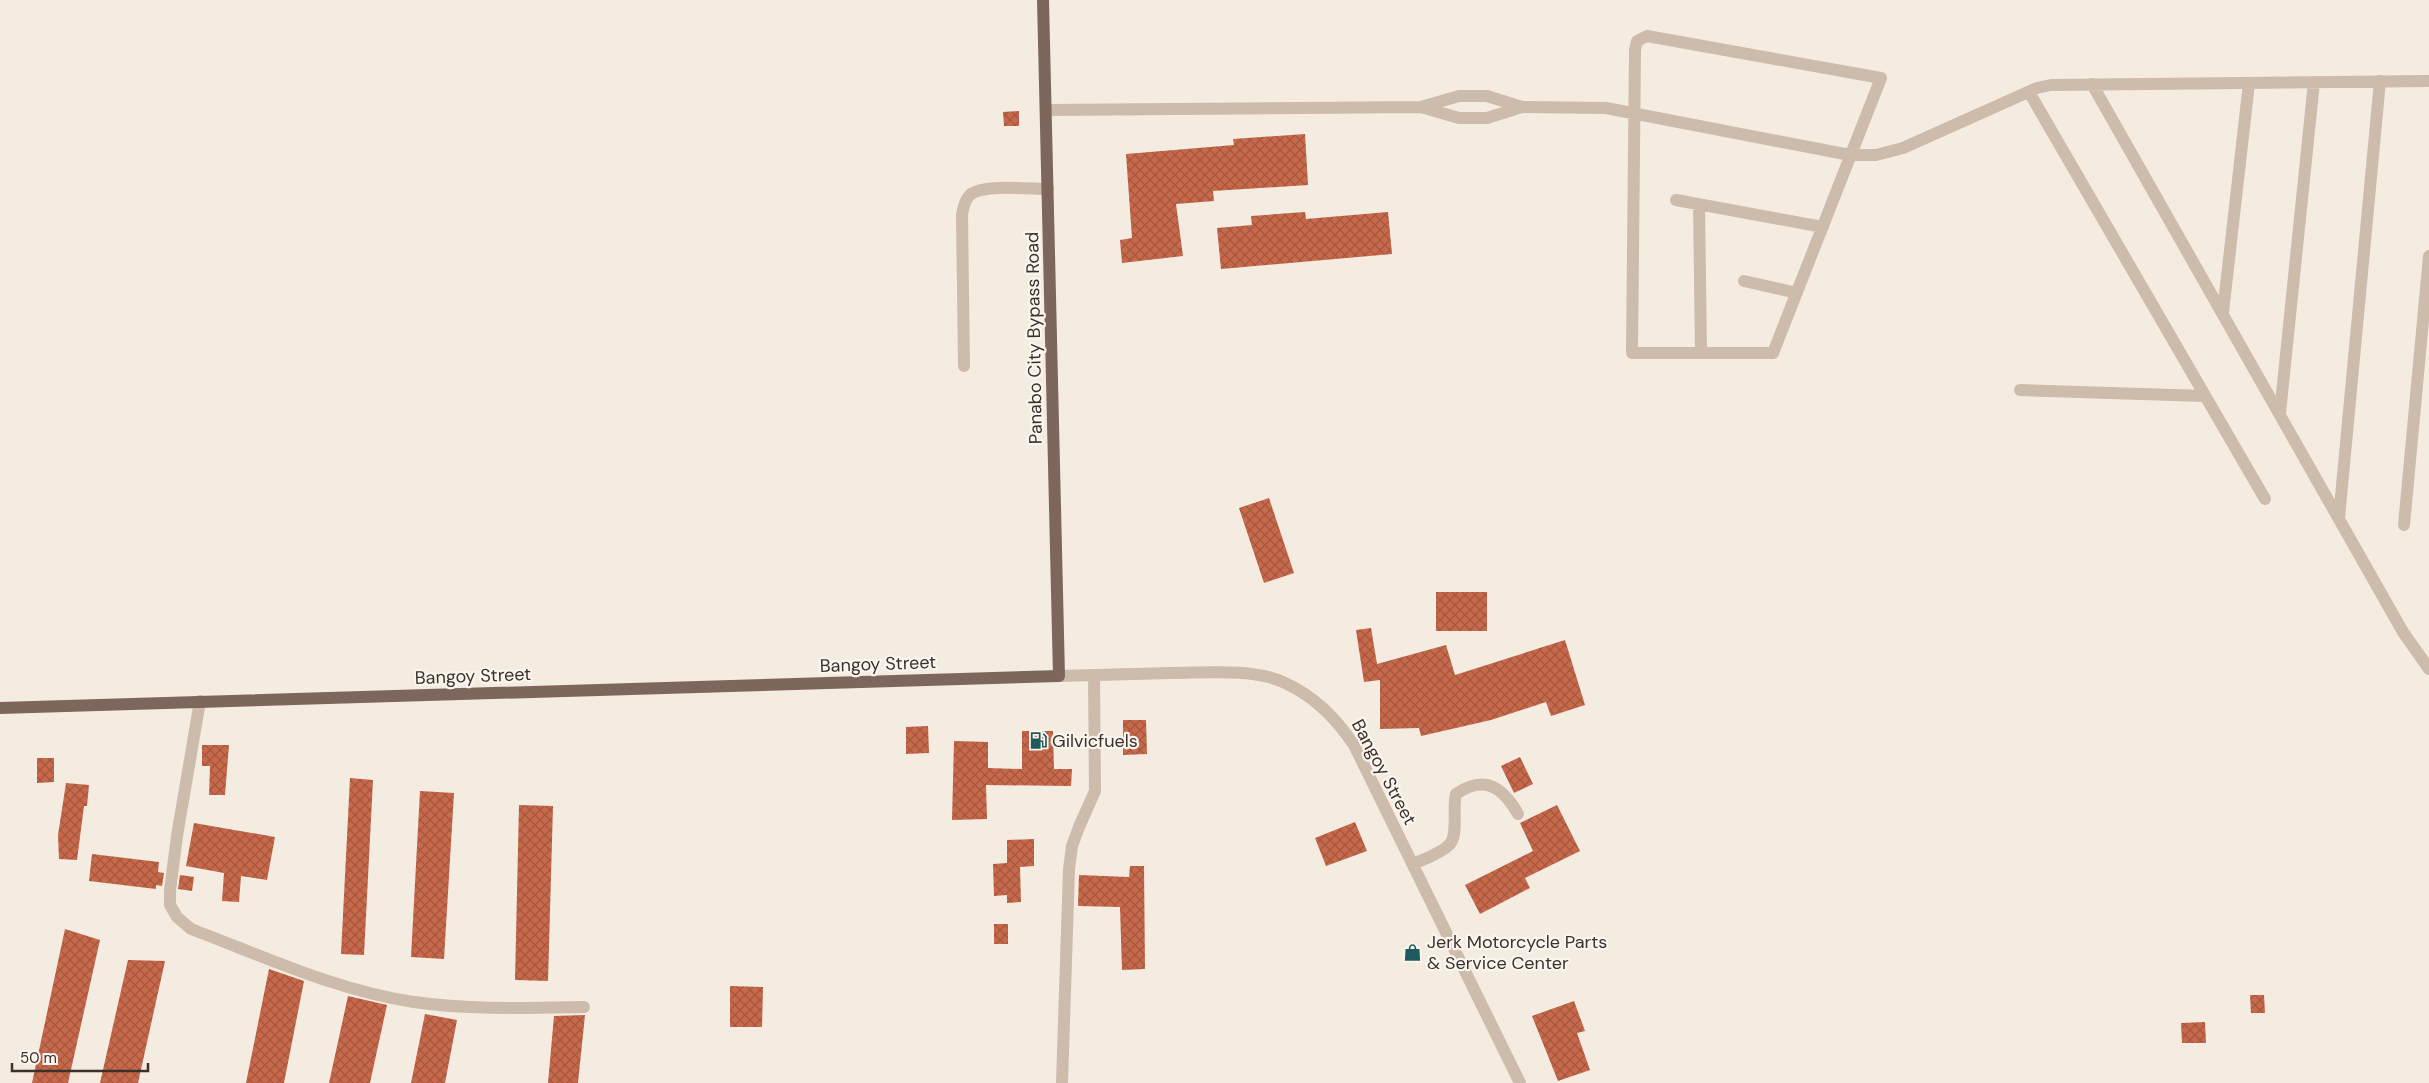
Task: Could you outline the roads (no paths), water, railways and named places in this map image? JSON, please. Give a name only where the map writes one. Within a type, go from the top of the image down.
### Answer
[{"type":"main road","name":"Panabo City Bypass Road","points":[[1043,0],[1059,676]]},
{"type":"main road","name":"Bangoy Street","points":[[0,708],[1059,676]]},
{"type":"street","points":[[1647,36],[1881,78],[1773,353],[1632,353],[1633,113],[1636,44],[1640,38],[1647,36]]},
{"type":"street","points":[[2339,518],[2380,81]]},
{"type":"street","points":[[1421,107],[1459,118],[1487,118],[1522,107],[1595,107],[1850,155],[1876,155],[1903,148],[2029,92],[2051,85],[2429,81]]},
{"type":"street","points":[[2223,312],[2249,82]]},
{"type":"street","points":[[2280,413],[2314,82]]},
{"type":"street","points":[[2092,84],[2404,632],[2429,669]]},
{"type":"street","points":[[2029,92],[2265,499]]},
{"type":"street","points":[[1046,110],[1421,107],[1459,96],[1487,96],[1522,107]]},
{"type":"street","points":[[964,366],[962,215],[964,205],[970,195],[982,190],[1048,189]]},
{"type":"street","points":[[1676,200],[1823,226]]},
{"type":"street","points":[[1699,204],[1700,353]]},
{"type":"street","points":[[2404,525],[2429,256]]},
{"type":"street","points":[[1744,281],[1797,293]]},
{"type":"street","points":[[2020,390],[2205,396]]},
{"type":"street","name":"Bangoy Street","points":[[1059,676],[1225,673],[1281,681],[1301,691],[1338,722],[1354,745],[1520,1083]]},
{"type":"street","points":[[1062,1083],[1069,869],[1072,846],[1095,791],[1094,675]]},
{"type":"street","points":[[200,701],[176,836],[170,904],[176,917],[191,928],[326,980],[359,990],[405,1000],[534,1008],[584,1007]]},
{"type":"street","points":[[1413,864],[1449,845],[1454,836],[1453,805],[1456,794],[1466,787],[1485,784],[1497,788],[1518,814]]},
{"type":"place","name":"Gilvicfuels","points":[[1038,741]]},
{"type":"place","name":"Jerk Motorcycle Parts & Service Center","points":[[1413,952]]}]
